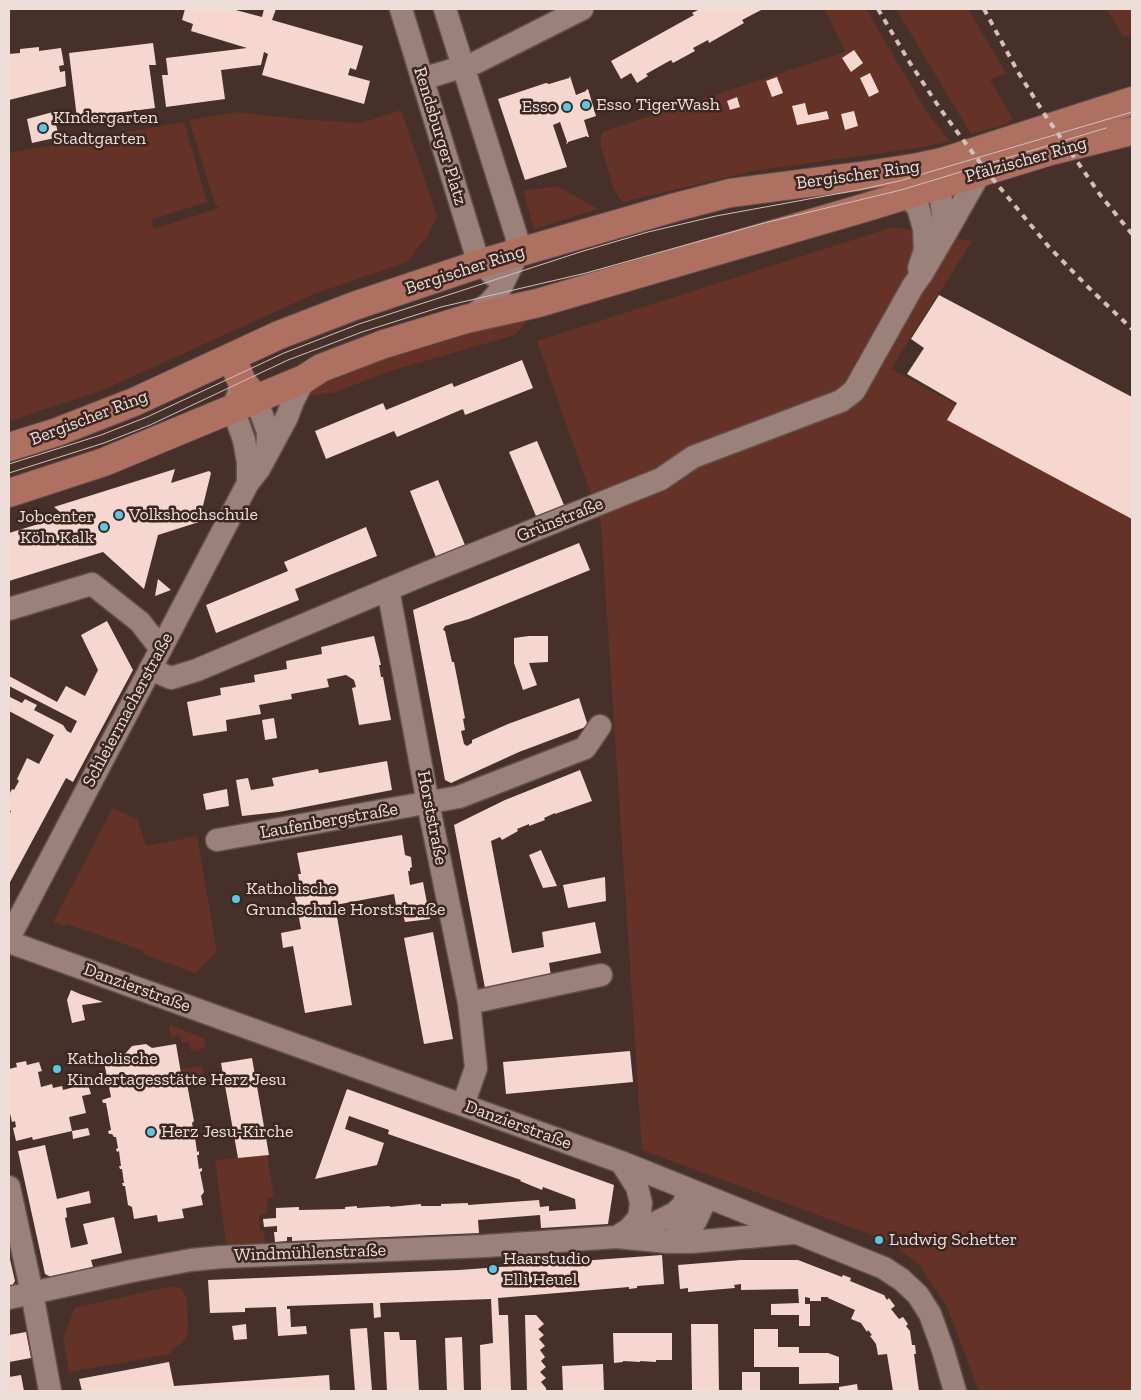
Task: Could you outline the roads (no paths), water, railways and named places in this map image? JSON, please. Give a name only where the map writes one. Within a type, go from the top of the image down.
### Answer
[{"type":"main road","name":"Pfälzischer Ring","points":[[925,180],[1132,101]]},
{"type":"main road","name":"Pfälzischer Ring","points":[[925,180],[981,171],[1132,131]]},
{"type":"main road","name":"Bergischer Ring","points":[[9,447],[57,432],[134,402],[279,335],[354,306],[516,253],[730,193],[925,180]]},
{"type":"main road","name":"Bergischer Ring","points":[[9,492],[104,462],[244,396],[304,378],[321,368],[384,344],[466,319],[538,303],[925,180]]},
{"type":"main road","points":[[231,357],[244,396]]},
{"type":"street","name":"Rendsburger Platz","points":[[401,9],[475,251],[482,263],[503,285],[516,295],[538,303]]},
{"type":"street","points":[[445,9],[517,238],[516,253],[503,285],[489,303],[466,319]]},
{"type":"street","points":[[422,79],[475,63],[568,11]]},
{"type":"street","name":"Grünstraße","points":[[150,670],[171,678],[197,670],[388,589],[661,479],[693,457],[841,401],[854,391],[981,171]]},
{"type":"street","points":[[925,180],[943,213],[944,236]]},
{"type":"street","name":"Grünstraße","points":[[913,286],[925,250],[924,229],[918,207],[925,180]]},
{"type":"street","name":"Schleiermacherstraße","points":[[9,940],[248,483],[259,469],[287,418],[304,378]]},
{"type":"street","name":"Schleiermacherstraße","points":[[244,396],[268,432],[266,456]]},
{"type":"street","name":"Schleiermacherstraße","points":[[244,396],[244,440],[248,462],[248,483]]},
{"type":"street","points":[[9,610],[92,584],[140,622],[161,649]]},
{"type":"street","name":"Horststraße","points":[[388,589],[428,803],[469,1003],[476,1068],[463,1105]]},
{"type":"street","name":"Laufenbergstraße","points":[[216,840],[459,797],[585,748],[600,726]]},
{"type":"street","name":"Danzierstraße","points":[[9,940],[621,1162],[884,1268],[902,1280],[918,1295],[930,1314],[956,1391]]},
{"type":"street","points":[[469,1003],[601,976]]},
{"type":"street","points":[[621,1162],[637,1187],[641,1203],[639,1218],[622,1233]]},
{"type":"street","points":[[9,1187],[32,1292],[50,1391]]},
{"type":"street","points":[[668,1242],[695,1222],[698,1193]]},
{"type":"street","name":"Windmühlenstraße","points":[[9,1298],[190,1260],[485,1246],[622,1233],[657,1222],[675,1213],[698,1193]]},
{"type":"street","name":"Windmühlenstraße","points":[[622,1233],[668,1242],[692,1242],[797,1233]]},
{"type":"street","points":[[943,1350],[946,1391]]},
{"type":"street","points":[[943,1350],[967,1391]]},
{"type":"tram line","points":[[9,464],[101,435],[147,417],[284,353],[359,324],[580,252],[648,232],[716,216],[899,181],[1132,112]]},
{"type":"tram line","points":[[9,473],[104,443],[150,425],[288,360],[362,332],[441,307],[586,273],[764,223],[901,190],[1106,128]]},
{"type":"railway","points":[[878,9],[941,110],[987,172],[1049,247],[1132,329]]},
{"type":"railway","points":[[984,9],[1018,72],[1045,115],[1101,196],[1132,234]]},
{"type":"place","name":"Esso TigerWash","points":[[586,105]]},
{"type":"place","name":"Esso","points":[[567,107]]},
{"type":"place","name":"KIndergarten Stadtgarten","points":[[43,128]]},
{"type":"place","name":"Volkshochschule","points":[[119,515]]},
{"type":"place","name":"Jobcenter Köln Kalk","points":[[104,527]]},
{"type":"place","name":"Katholische Grundschule Horststraße","points":[[236,899]]},
{"type":"place","name":"Katholische Kindertagesstätte Herz Jesu","points":[[57,1069]]},
{"type":"place","name":"Herz Jesu-Kirche","points":[[151,1132]]},
{"type":"place","name":"Ludwig Schetter","points":[[879,1240]]},
{"type":"place","name":"Haarstudio Elli Heuel","points":[[493,1269]]}]
